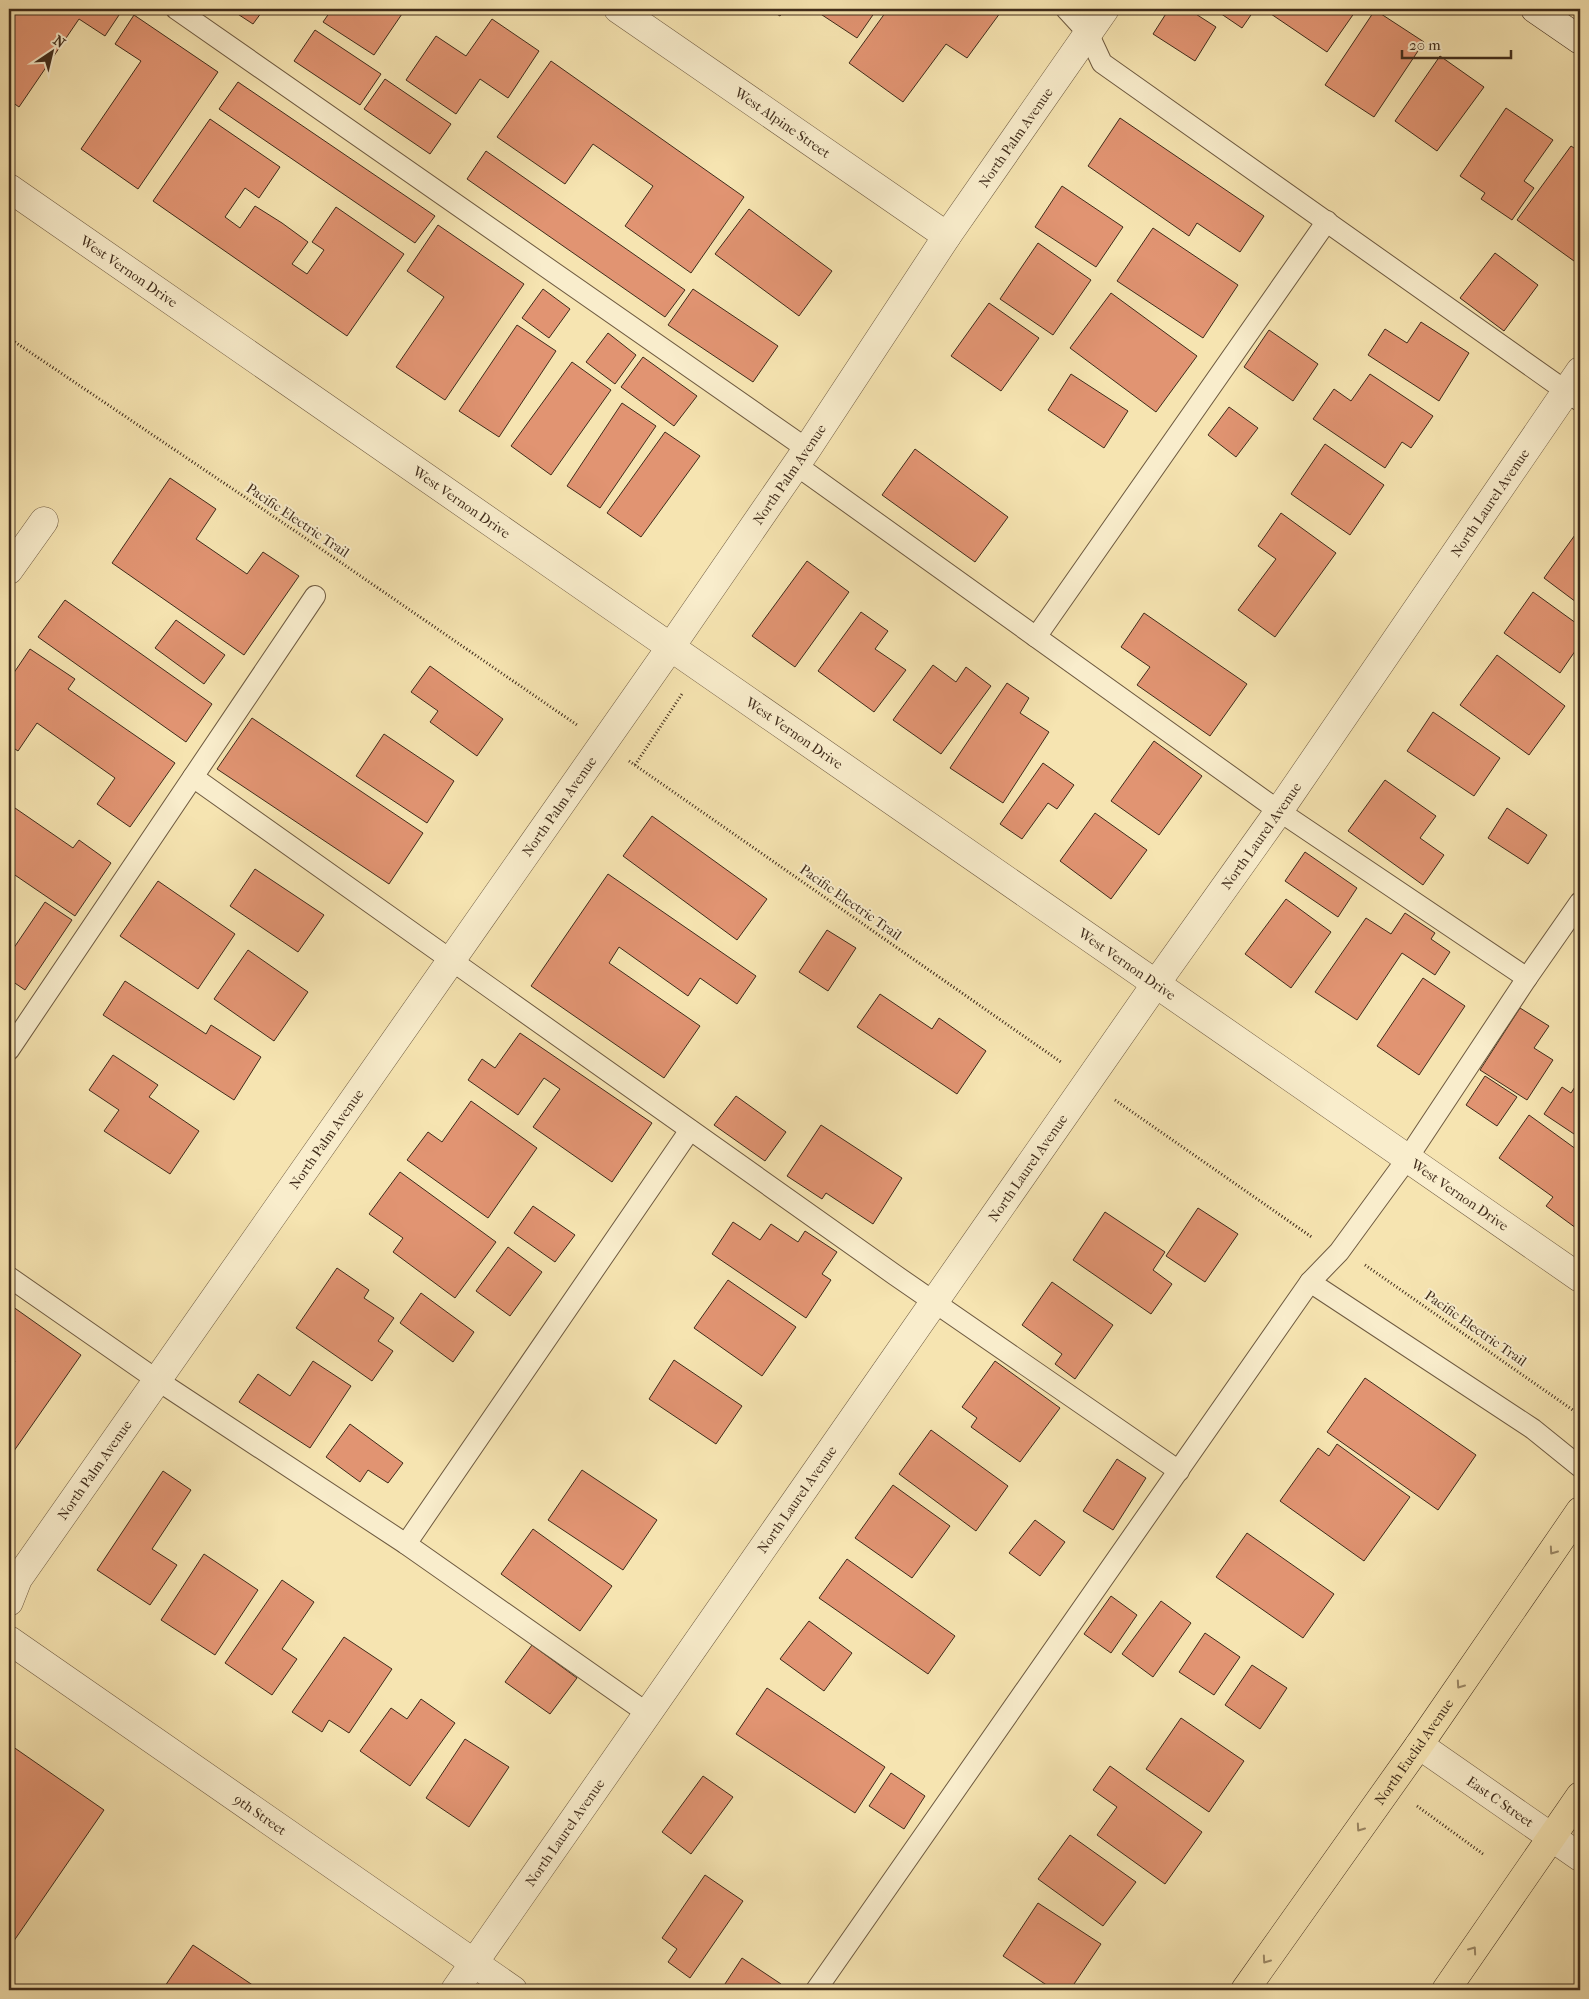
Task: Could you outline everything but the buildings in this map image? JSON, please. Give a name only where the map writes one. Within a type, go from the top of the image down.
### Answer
[{"type":"main road","name":"North Euclid Avenue","points":[[1245,1990],[1419,1745],[1580,1511]]},
{"type":"main road","points":[[1446,1990],[1580,1796]]},
{"type":"street","name":"West Alpine Street","points":[[618,9],[947,236]]},
{"type":"street","name":"North Palm Avenue","points":[[9,1602],[18,1579],[670,648],[802,457],[947,236],[1105,9]]},
{"type":"street","points":[[1535,9],[1580,40]]},
{"type":"street","name":"West Vernon Drive","points":[[9,188],[1155,985],[1580,1278]]},
{"type":"street","name":"North Laurel Avenue","points":[[454,1990],[1155,985],[1576,388]]},
{"type":"street","points":[[9,570],[44,521]]},
{"type":"street","name":"9th Street","points":[[9,1640],[512,1990]]},
{"type":"street","name":"East C Street","points":[[1419,1745],[1580,1857]]},
{"type":"lane","points":[[176,9],[802,457],[1036,637],[1279,811],[1527,978]]},
{"type":"lane","points":[[1066,9],[1088,34],[1102,63],[1328,221],[1576,388]]},
{"type":"lane","points":[[1036,637],[1328,221]]},
{"type":"lane","points":[[9,1050],[315,596]]},
{"type":"lane","points":[[193,777],[934,1302],[1179,1471]]},
{"type":"lane","points":[[816,1990],[1310,1282],[1339,1252],[1408,1159],[1527,978],[1580,902]]},
{"type":"lane","points":[[406,1544],[690,1130]]},
{"type":"lane","points":[[9,1277],[157,1380],[406,1544],[648,1713]]},
{"type":"lane","points":[[1310,1282],[1533,1429],[1580,1467]]},
{"type":"path","name":"Pacific Electric Trail","points":[[9,338],[298,533],[572,722]]},
{"type":"path","points":[[635,765],[682,694]]},
{"type":"path","name":"Pacific Electric Trail","points":[[626,759],[1063,1063]]},
{"type":"path","points":[[1114,1099],[1318,1240]]},
{"type":"path","name":"Pacific Electric Trail","points":[[1358,1261],[1580,1415]]},
{"type":"path","points":[[1416,1805],[1483,1854]]}]
